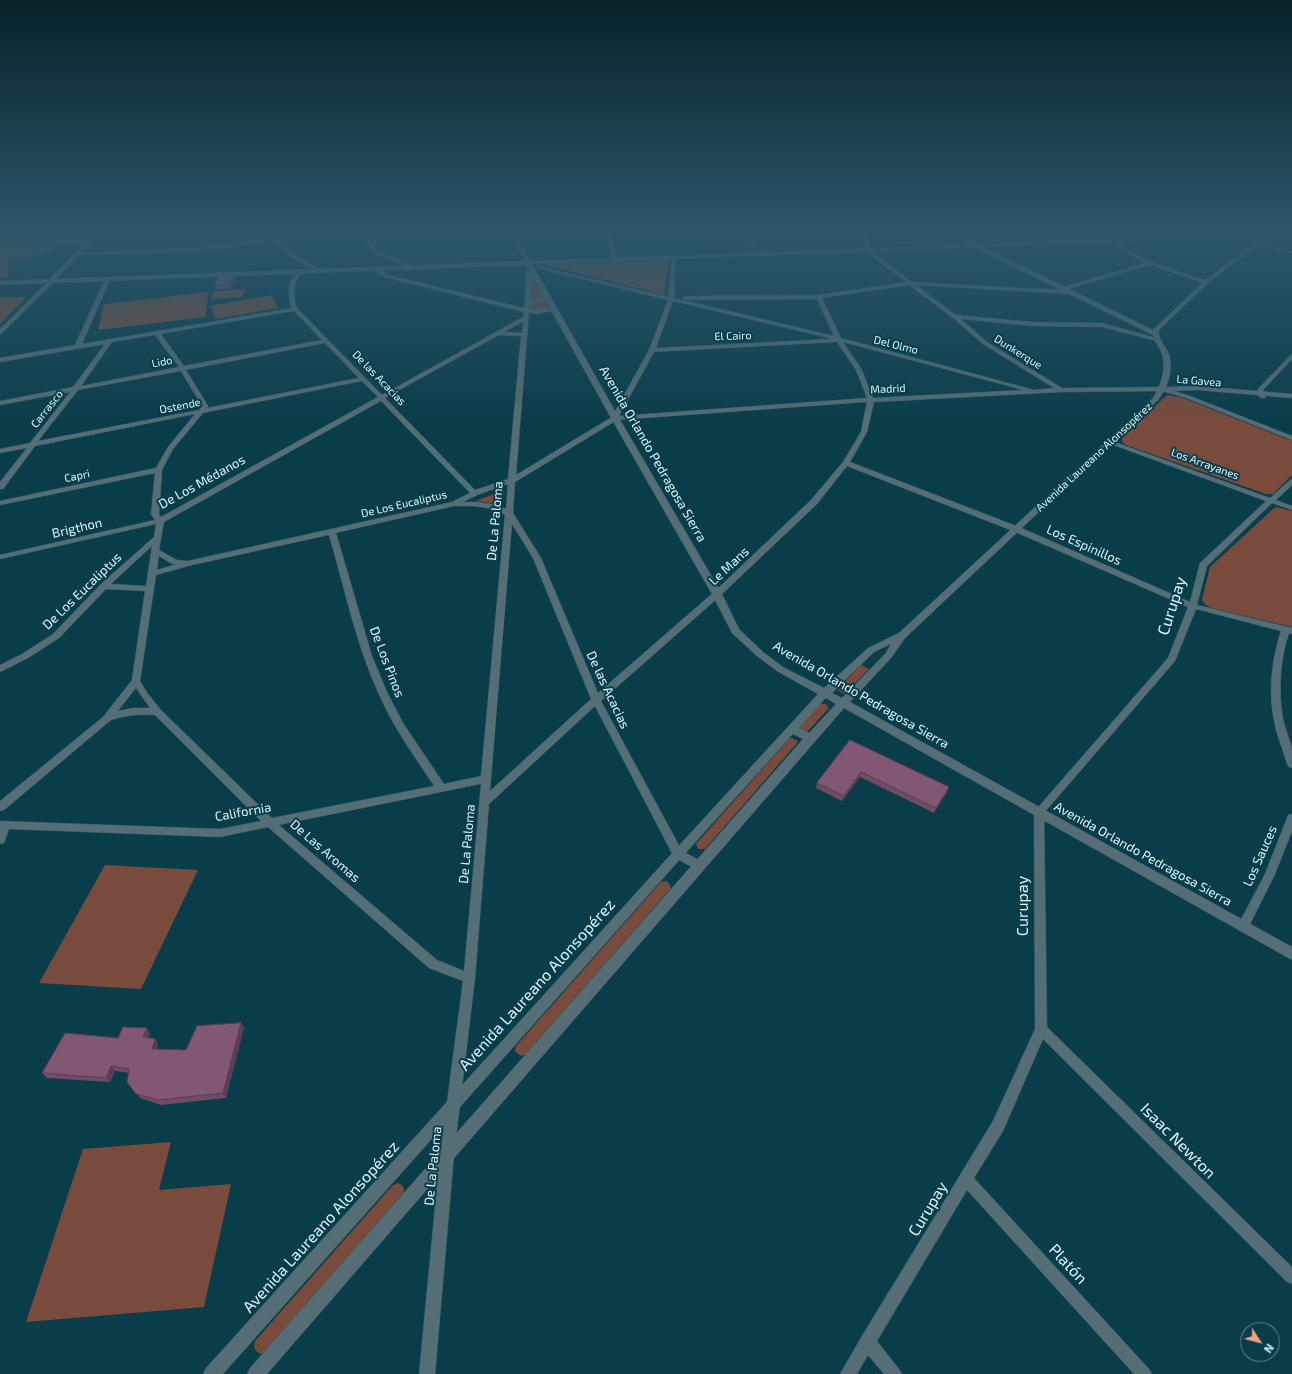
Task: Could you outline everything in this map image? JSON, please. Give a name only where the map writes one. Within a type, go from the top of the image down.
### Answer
[{"type":"street","points":[[0,334],[37,296]]},
{"type":"street","points":[[78,346],[100,296]]},
{"type":"street","points":[[0,360],[295,308],[290,296]]},
{"type":"street","points":[[465,296],[528,312],[554,310]]},
{"type":"street","name":"De La Paloma","points":[[427,1374],[447,1155],[469,978],[528,296]]},
{"type":"street","name":"Avenida Orlando Pedragosa Sierra","points":[[546,296],[717,594],[735,631],[760,654],[780,669],[1292,954]]},
{"type":"street","name":"Del Olmo","points":[[663,296],[1038,392]]},
{"type":"street","points":[[615,418],[652,350],[671,298],[825,296]]},
{"type":"street","name":"Dunkerque","points":[[926,296],[955,317],[985,343],[1061,390]]},
{"type":"street","points":[[1076,296],[1156,336]]},
{"type":"street","points":[[1156,336],[1156,329],[1159,325],[1191,296]]},
{"type":"street","points":[[819,297],[839,341],[858,370],[871,400]]},
{"type":"street","points":[[528,312],[539,299],[548,300]]},
{"type":"street","name":"De las Acacias","points":[[295,308],[474,493]]},
{"type":"street","name":"De Los Médanos","points":[[0,807],[106,719],[118,706],[136,681],[156,539],[160,522],[499,333],[528,312]]},
{"type":"street","points":[[955,317],[1039,324],[1102,326],[1156,336]]},
{"type":"street","points":[[157,333],[182,368],[206,406],[170,448],[159,470],[155,514],[160,522]]},
{"type":"street","points":[[499,333],[524,335]]},
{"type":"street","name":"Avenida Laureano Alonsopérez","points":[[256,1374],[810,738],[888,656],[902,636],[1156,399],[1162,389],[1167,375],[1168,363],[1156,336]]},
{"type":"street","name":"Lido","points":[[0,403],[328,341]]},
{"type":"street","name":"El Cairo","points":[[652,350],[823,343],[839,341]]},
{"type":"street","name":"Carrasco","points":[[0,487],[76,388],[109,342]]},
{"type":"street","points":[[1262,395],[1260,390],[1292,356]]},
{"type":"street","name":"Ostende","points":[[0,451],[363,379]]},
{"type":"street","name":"Madrid","points":[[615,418],[871,400],[1061,390],[1162,389],[1188,397],[1292,438]]},
{"type":"street","name":"La Gavea","points":[[1162,389],[1292,396]]},
{"type":"street","name":"La Gavea","points":[[1262,395],[1292,399]]},
{"type":"street","name":"Le Mans","points":[[484,803],[596,700],[717,594],[814,502],[846,463],[864,432],[871,400]]},
{"type":"street","name":"De Los Eucaliptus","points":[[152,574],[190,562],[454,504],[474,493],[513,480],[615,418]]},
{"type":"street","name":"Los Arrayanes","points":[[1110,442],[1292,508]]},
{"type":"street","name":"Los Espinillos","points":[[846,463],[1016,529],[1193,606],[1289,630]]},
{"type":"street","name":"Capri","points":[[0,503],[159,470]]},
{"type":"street","name":"Curupay","points":[[848,1374],[998,1126],[1041,1029],[1039,812],[1172,659],[1193,606],[1203,565],[1292,481]]},
{"type":"street","points":[[454,504],[480,504],[496,507],[510,515]]},
{"type":"street","name":"De las Acacias","points":[[510,515],[537,558],[596,700],[678,854]]},
{"type":"street","name":"Brigthon","points":[[0,557],[160,522]]},
{"type":"street","name":"De Los Pinos","points":[[332,532],[368,656],[382,692],[399,724],[442,789]]},
{"type":"street","name":"De Los Eucaliptus","points":[[0,669],[25,656],[56,636],[104,586],[156,539]]},
{"type":"street","points":[[155,551],[165,558],[175,562],[190,562]]},
{"type":"street","points":[[104,586],[149,589]]},
{"type":"street","points":[[1289,630],[1282,642],[1277,676],[1278,719],[1292,764]]},
{"type":"street","name":"Avenida Laureano Alonsopérez","points":[[212,1374],[678,854],[825,693],[871,650],[902,636]]},
{"type":"street","points":[[860,660],[876,668]]},
{"type":"street","name":"De Las Aromas","points":[[136,681],[145,696],[158,712],[269,822],[433,964],[469,978]]},
{"type":"street","points":[[106,719],[123,712],[140,710],[158,712]]},
{"type":"street","points":[[792,729],[810,738]]},
{"type":"street","name":"California","points":[[3,825],[220,833],[486,779]]},
{"type":"street","name":"Los Sauces","points":[[1242,926],[1270,874],[1292,818]]},
{"type":"street","points":[[0,840],[3,825]]},
{"type":"street","points":[[678,854],[699,865]]},
{"type":"street","name":"Isaac Newton","points":[[1041,1029],[1292,1277]]},
{"type":"street","name":"Platón","points":[[966,1179],[1144,1374]]},
{"type":"street","points":[[868,1341],[894,1374]]},
{"type":"shaded area","points":[[172,296],[208,296],[206,317],[98,330],[104,304]]},
{"type":"shaded area","points":[[212,296],[242,296],[242,297],[211,299]]},
{"type":"shaded area","points":[[272,296],[278,308],[216,319],[210,306]]},
{"type":"shaded area","points":[[530,296],[543,296],[550,308],[529,310]]},
{"type":"shaded area","points":[[0,297],[27,297],[0,324]]},
{"type":"shaded area","points":[[1167,395],[1183,398],[1292,441],[1292,475],[1273,494],[1266,494],[1126,445],[1122,442],[1122,438]]},
{"type":"shaded area","points":[[504,490],[502,504],[476,501]]},
{"type":"shaded area","points":[[1276,507],[1292,511],[1292,627],[1211,608],[1202,600],[1210,567]]},
{"type":"shaded area","points":[[861,665],[869,669],[844,694],[837,690]]},
{"type":"shaded area","points":[[820,704],[826,704],[829,708],[807,732],[804,733],[799,730],[799,728]]},
{"type":"shaded area","points":[[792,738],[798,741],[797,743],[705,849],[698,849],[696,844],[789,739]]},
{"type":"shaded area","points":[[105,865],[198,870],[141,989],[39,983]]},
{"type":"shaded area","points":[[661,882],[668,882],[671,888],[526,1054],[522,1056],[518,1054],[515,1051],[516,1046]]},
{"type":"shaded area","points":[[171,1142],[159,1190],[231,1184],[204,1307],[26,1322],[83,1149]]},
{"type":"shaded area","points":[[398,1183],[402,1185],[404,1189],[403,1194],[265,1352],[260,1354],[258,1353],[255,1348],[255,1341],[393,1185]]},
{"type":"building","points":[[850,740],[949,787],[936,808],[861,772],[844,796],[817,783]]},
{"type":"building","points":[[241,1023],[223,1093],[158,1100],[136,1094],[127,1082],[129,1069],[111,1066],[106,1078],[42,1073],[65,1033],[118,1038],[123,1027],[147,1028],[143,1037],[155,1039],[152,1049],[186,1050],[197,1026]]}]
